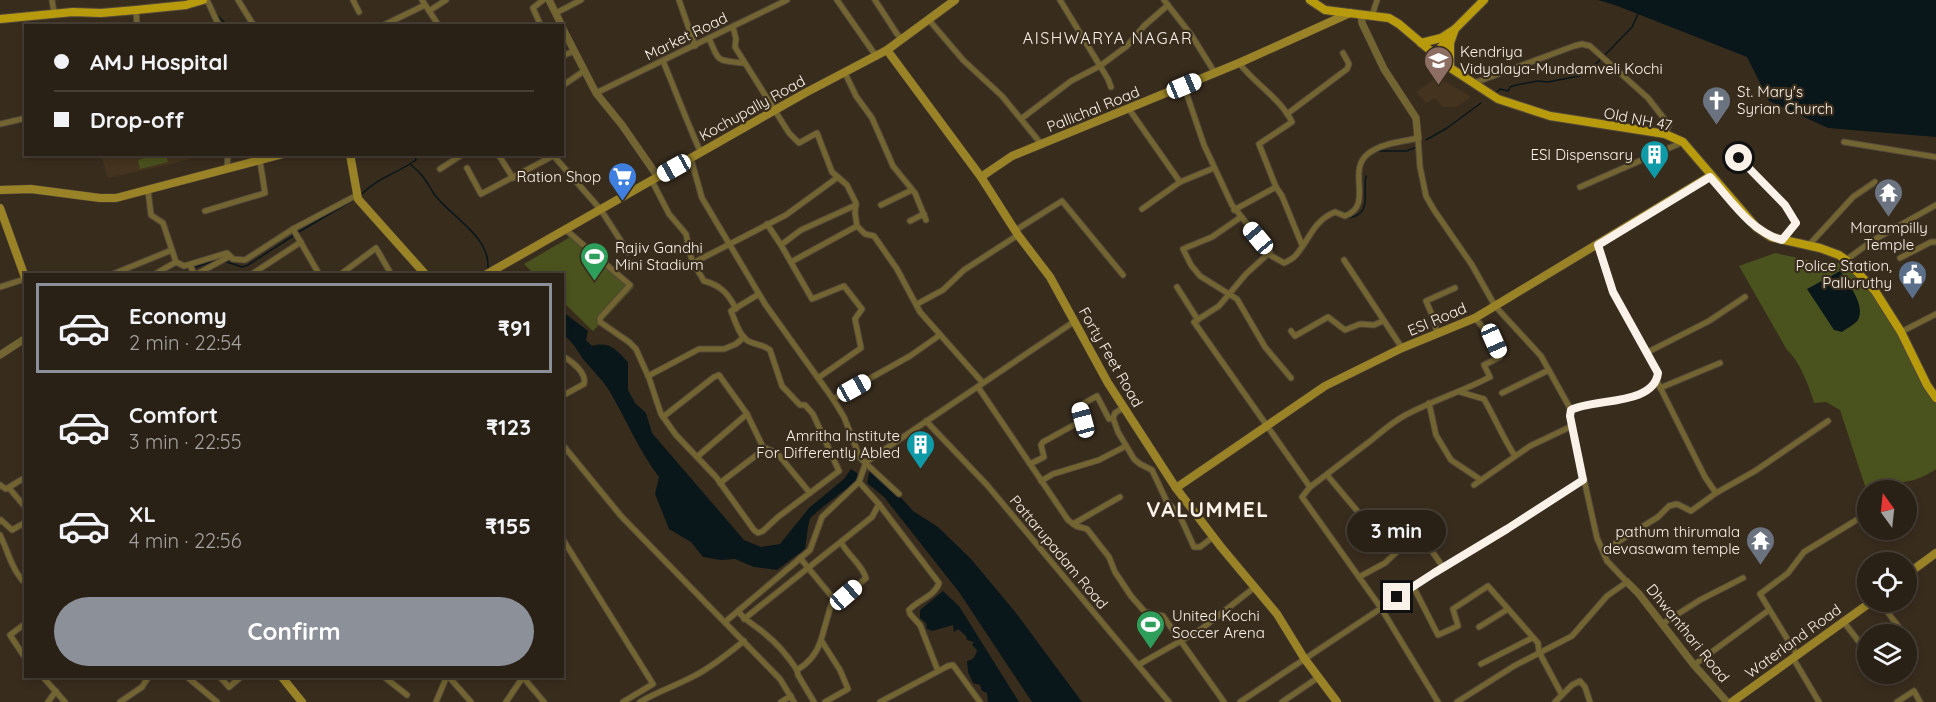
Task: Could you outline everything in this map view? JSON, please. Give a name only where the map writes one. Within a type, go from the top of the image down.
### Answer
[{"type":"main road","points":[[0,19],[54,13],[136,10],[205,0]]},
{"type":"main road","name":"Kochupally Road","points":[[491,272],[776,110],[887,50],[955,0]]},
{"type":"main road","name":"Old NH 47","points":[[1310,0],[1325,10],[1389,18],[1450,68],[1498,99],[1550,116],[1665,134],[1683,142],[1710,177],[1756,227],[1771,237],[1809,245],[1839,255],[1846,260],[1875,291],[1901,332],[1927,385],[1936,398]]},
{"type":"main road","points":[[1435,55],[1455,29],[1484,0]]},
{"type":"main road","name":"Pallichal Road","points":[[981,177],[1012,156],[1239,63],[1350,13]]},
{"type":"main road","points":[[1421,43],[1441,38],[1455,29]]},
{"type":"main road","points":[[1450,68],[1450,43],[1455,29]]},
{"type":"main road","name":"Forty Feet Road","points":[[887,50],[981,177],[1017,233],[1050,277],[1108,383],[1176,488],[1277,614],[1304,658],[1337,702]]},
{"type":"main road","points":[[0,190],[31,189],[116,198],[276,156]]},
{"type":"main road","points":[[350,156],[357,197],[424,273]]},
{"type":"main road","name":"ESI Road","points":[[1176,488],[1325,386],[1402,348],[1475,318],[1710,177]]},
{"type":"main road","points":[[0,208],[24,277]]},
{"type":"main road","points":[[1917,567],[1936,553]]},
{"type":"main road","name":"Waterland Road","points":[[1732,702],[1857,612]]},
{"type":"main road","points":[[283,678],[302,702]]},
{"type":"street","points":[[52,0],[54,13]]},
{"type":"street","points":[[205,0],[218,24]]},
{"type":"street","points":[[238,0],[253,24]]},
{"type":"street","points":[[353,0],[359,12]]},
{"type":"street","points":[[429,11],[446,0]]},
{"type":"street","points":[[540,24],[533,8],[543,0]]},
{"type":"street","points":[[549,0],[561,24]]},
{"type":"street","points":[[556,13],[581,0]]},
{"type":"street","points":[[679,0],[695,46]]},
{"type":"street","name":"Market Road","points":[[596,93],[787,0]]},
{"type":"street","points":[[837,0],[876,56]]},
{"type":"street","points":[[875,0],[902,39]]},
{"type":"street","points":[[1060,0],[1112,87]]},
{"type":"street","points":[[1372,16],[1377,0]]},
{"type":"street","points":[[385,24],[423,2],[438,24]]},
{"type":"street","points":[[1022,119],[1071,81],[1100,66],[1127,46],[1166,2],[1192,36],[1215,73]]},
{"type":"street","points":[[136,10],[137,24]]},
{"type":"street","points":[[1361,15],[1362,22],[1384,69],[1416,118],[1420,167],[1426,196],[1472,265],[1495,306],[1531,344],[1549,370],[1571,410],[1572,426],[1597,538],[1607,561],[1627,582],[1607,596],[1572,636],[1539,652],[1456,702]]},
{"type":"street","points":[[928,20],[963,60],[1002,96],[1042,145]]},
{"type":"street","points":[[733,27],[735,47],[743,63],[789,133],[800,143],[817,133],[832,172],[847,185],[856,205],[857,226],[865,234],[874,236],[897,269],[920,312],[961,356],[1041,481],[1073,525],[1087,529],[1109,557],[1115,572],[1131,596],[1145,612],[1162,616],[1224,702]]},
{"type":"street","points":[[564,30],[596,93],[622,125],[655,179],[669,214],[686,234],[693,263],[704,281],[723,288],[736,309]]},
{"type":"street","points":[[709,38],[721,60],[743,63]]},
{"type":"street","points":[[1472,84],[1574,46],[1582,44],[1590,46],[1648,98],[1669,126],[1665,134]]},
{"type":"street","points":[[564,55],[574,51]]},
{"type":"street","points":[[1287,114],[1347,69],[1349,64],[1343,53]]},
{"type":"street","points":[[663,61],[701,153]]},
{"type":"street","points":[[1239,63],[1249,76],[1273,97],[1287,114],[1291,124],[1259,144],[1302,245]]},
{"type":"street","points":[[564,85],[584,71]]},
{"type":"street","points":[[845,73],[856,96],[872,118],[894,166],[912,190],[925,217],[910,221]]},
{"type":"street","points":[[1184,86],[1214,168],[1234,210],[1270,252],[1246,274],[1219,306],[1194,322],[1310,487]]},
{"type":"street","points":[[1129,109],[1180,182]]},
{"type":"street","points":[[0,124],[24,118]]},
{"type":"street","points":[[1268,254],[1284,263],[1295,257],[1312,229],[1330,214],[1335,212],[1345,216],[1357,209],[1359,173],[1364,156],[1381,146],[1418,138]]},
{"type":"street","points":[[1580,187],[1683,142]]},
{"type":"street","points":[[1844,142],[1936,156]]},
{"type":"street","points":[[1732,151],[1785,205],[1796,223],[1782,240]]},
{"type":"street","points":[[227,169],[228,156]]},
{"type":"street","points":[[440,169],[459,156]]},
{"type":"street","points":[[499,156],[513,178]]},
{"type":"street","points":[[467,168],[481,195],[550,156]]},
{"type":"street","points":[[553,156],[600,210],[628,252]]},
{"type":"street","points":[[691,159],[702,198],[759,294],[844,417],[860,458],[899,494]]},
{"type":"street","points":[[205,212],[265,193],[260,161]]},
{"type":"street","points":[[1142,209],[1180,182],[1214,168]]},
{"type":"street","points":[[693,263],[786,215],[838,177]]},
{"type":"street","points":[[1809,245],[1853,197],[1875,182]]},
{"type":"street","points":[[1234,210],[1276,188]]},
{"type":"street","points":[[148,190],[151,214],[163,223],[176,262],[184,266],[227,253],[233,259],[245,260],[293,229],[357,197]]},
{"type":"street","points":[[881,205],[912,190]]},
{"type":"street","points":[[917,304],[943,290],[964,270],[1062,201],[1123,275]]},
{"type":"street","points":[[781,245],[801,230],[856,205]]},
{"type":"street","points":[[1846,260],[1872,241],[1936,205]]},
{"type":"street","points":[[1241,218],[1212,237],[1183,249],[1200,276],[1237,300],[1265,347],[1291,378]]},
{"type":"street","points":[[767,225],[812,299],[844,286],[862,309],[855,319],[861,348],[818,378]]},
{"type":"street","points":[[791,262],[857,226]]},
{"type":"street","points":[[293,229],[318,273]]},
{"type":"street","points":[[566,230],[630,285],[600,318],[600,322],[636,349],[663,417],[676,435],[698,456],[758,533],[839,471],[813,414],[782,387],[770,350],[766,346],[746,340],[731,311],[759,294]]},
{"type":"street","points":[[254,273],[301,242]]},
{"type":"street","points":[[1900,258],[1931,242],[1936,242]]},
{"type":"street","points":[[1598,245],[1613,292],[1658,373],[1657,381],[1660,388],[1716,494]]},
{"type":"street","points":[[342,273],[376,248],[391,273]]},
{"type":"street","points":[[115,273],[172,250]]},
{"type":"street","points":[[198,273],[230,256]]},
{"type":"street","points":[[1344,260],[1402,348]]},
{"type":"street","points":[[157,273],[176,262]]},
{"type":"street","points":[[190,265],[195,273]]},
{"type":"street","points":[[0,287],[24,280]]},
{"type":"street","points":[[1177,287],[1198,320]]},
{"type":"street","points":[[1437,333],[1426,302],[1455,288]]},
{"type":"street","points":[[1646,353],[1709,321],[1745,297]]},
{"type":"street","points":[[1901,332],[1936,314]]},
{"type":"street","points":[[1291,331],[1295,336],[1328,317],[1345,330],[1360,324],[1374,325],[1383,321]]},
{"type":"street","points":[[1460,392],[1490,377],[1484,365],[1500,357],[1494,341],[1475,318]]},
{"type":"street","points":[[725,622],[810,550],[822,517],[860,480],[865,464],[1075,321]]},
{"type":"street","points":[[833,399],[910,356],[940,334]]},
{"type":"street","points":[[648,376],[699,349],[724,349],[736,344],[744,337]]},
{"type":"street","points":[[0,355],[24,339]]},
{"type":"street","points":[[564,358],[578,368],[586,381],[564,395]]},
{"type":"street","points":[[1660,388],[1720,363]]},
{"type":"street","points":[[1502,393],[1549,370]]},
{"type":"street","points":[[663,417],[719,375],[747,414],[763,447],[777,453],[810,493]]},
{"type":"street","points":[[1571,410],[1581,405],[1629,398],[1647,391],[1657,381]]},
{"type":"street","points":[[1438,702],[1381,608],[1302,497],[1310,487],[1399,419],[1455,392],[1484,399],[1503,439],[1515,456]]},
{"type":"street","points":[[1030,464],[1044,457],[1041,445],[1043,442],[1083,420],[1079,406],[1097,396],[1109,419],[1113,418]]},
{"type":"street","points":[[1429,403],[1436,435],[1451,460],[1480,480]]},
{"type":"street","points":[[1113,418],[1115,413],[1124,407]]},
{"type":"street","points":[[698,456],[747,414]]},
{"type":"street","points":[[1113,418],[1126,446],[1140,464],[1152,470],[1167,502],[1179,514],[1194,547],[1200,547],[1213,537]]},
{"type":"street","name":"Pattarupadam Road","points":[[926,421],[987,485],[1169,702]]},
{"type":"street","points":[[1603,551],[1658,517],[1669,506],[1677,504],[1691,511],[1828,421]]},
{"type":"street","points":[[1474,485],[1530,446],[1572,426]]},
{"type":"street","points":[[564,446],[621,516],[780,679],[792,699],[781,702]]},
{"type":"street","points":[[1041,481],[1053,474],[1099,460],[1126,446]]},
{"type":"street","points":[[720,483],[759,453],[763,447]]},
{"type":"street","points":[[1327,475],[1364,519],[1390,525],[1401,548]]},
{"type":"street","points":[[0,485],[6,489],[24,478]]},
{"type":"street","points":[[860,480],[939,583],[938,587],[909,610],[920,625],[938,671]]},
{"type":"street","points":[[1240,702],[1413,586],[1583,480]]},
{"type":"street","points":[[9,488],[24,506]]},
{"type":"street","points":[[1073,525],[1120,497]]},
{"type":"street","points":[[744,619],[872,517],[879,504]]},
{"type":"street","points":[[0,521],[1,519],[12,530],[24,523]]},
{"type":"street","points":[[1819,702],[1760,594],[1788,573],[1804,552],[1857,520]]},
{"type":"street","points":[[0,535],[17,576],[24,582]]},
{"type":"street","points":[[564,541],[652,684],[623,702]]},
{"type":"street","points":[[833,598],[846,595],[866,578],[863,569],[841,542]]},
{"type":"street","points":[[1359,577],[1385,563],[1401,548],[1418,542],[1429,547],[1443,567]]},
{"type":"street","points":[[800,558],[833,598]]},
{"type":"street","points":[[1662,624],[1700,600],[1743,578]]},
{"type":"street","name":"Dhwanthari Road","points":[[1627,582],[1727,702]]},
{"type":"street","points":[[1413,586],[1438,635],[1458,626],[1453,609],[1488,586],[1538,643],[1539,652],[1562,695]]},
{"type":"street","points":[[1138,665],[1200,630],[1255,587]]},
{"type":"street","points":[[797,670],[810,660],[819,648],[833,598]]},
{"type":"street","points":[[1479,627],[1508,609]]},
{"type":"street","points":[[1694,664],[1769,610]]},
{"type":"street","points":[[738,611],[744,619],[765,633],[787,654],[814,702]]},
{"type":"street","points":[[1843,621],[1857,639]]},
{"type":"street","points":[[24,624],[10,635],[24,655]]},
{"type":"street","points":[[1481,664],[1532,638]]},
{"type":"street","points":[[821,640],[840,670],[848,689],[825,702]]},
{"type":"street","points":[[640,702],[662,689],[692,677],[714,664],[744,641]]},
{"type":"street","points":[[880,702],[938,671],[953,666],[980,702]]},
{"type":"street","points":[[1282,702],[1319,677]]},
{"type":"street","points":[[44,678],[65,702]]},
{"type":"street","points":[[120,702],[142,687],[148,678]]},
{"type":"street","points":[[189,678],[217,702]]},
{"type":"street","points":[[221,678],[229,687],[240,678]]},
{"type":"street","points":[[386,678],[407,695]]},
{"type":"street","points":[[436,702],[447,678]]},
{"type":"street","points":[[450,678],[471,702]]},
{"type":"street","points":[[506,702],[521,678]]},
{"type":"street","points":[[523,678],[544,702]]},
{"type":"street","points":[[1555,702],[1572,685],[1580,681],[1586,687],[1590,702]]},
{"type":"street","points":[[48,702],[56,691]]},
{"type":"street","points":[[1897,702],[1914,691],[1920,702]]},
{"type":"shaded area","points":[[1598,0],[1936,0],[1936,137],[1828,128],[1769,101],[1747,57]]},
{"type":"shaded area","name":"Kendriya Vidyalaya-Mundamveli Kochi","points":[[1438,77],[1471,97],[1456,107],[1443,107],[1435,98],[1426,103],[1416,92]]},
{"type":"shaded area","points":[[101,156],[200,156],[172,164],[108,178]]},
{"type":"shaded area","points":[[1840,271],[1855,294],[1860,308],[1858,320],[1842,332],[1834,330],[1807,289]]},
{"type":"shaded area","points":[[564,313],[588,331],[586,340],[592,346],[608,346],[616,350],[628,362],[628,390],[635,403],[646,413],[652,433],[744,540],[761,547],[780,544],[809,508],[844,479],[851,469],[857,473],[859,479],[812,516],[805,549],[777,570],[754,567],[735,559],[721,560],[703,557],[691,542],[669,529],[655,494],[659,477],[607,388],[564,335]]},
{"type":"shaded area","points":[[870,469],[888,483],[913,511],[938,527],[971,559],[1016,613],[1082,702],[1032,702],[959,592],[884,497],[867,483]]},
{"type":"shaded area","points":[[943,591],[959,606],[1019,702],[988,702],[987,693],[982,691],[980,685],[973,683],[968,672],[967,661],[974,657],[977,650],[972,645],[974,642],[967,640],[958,629],[954,632],[953,625],[932,631],[927,629],[926,623],[920,618],[920,610]]},
{"type":"green space","points":[[151,156],[166,156],[168,162],[140,169],[138,160]]},
{"type":"green space","name":"Rajiv Gandhi Mini Stadium","points":[[572,236],[634,287],[593,331],[564,303],[564,273],[533,273],[524,264]]},
{"type":"green space","points":[[1775,253],[1812,261],[1847,264],[1878,298],[1936,400],[1936,469],[1911,480],[1863,480],[1840,410],[1826,402],[1814,403],[1800,367],[1787,350],[1739,266]]},
{"type":"waterway","points":[[1605,55],[1632,27],[1638,14]]},
{"type":"waterway","points":[[218,16],[226,24]]},
{"type":"waterway","points":[[1497,92],[1500,89],[1508,91],[1510,87],[1516,85],[1584,75],[1602,58]]},
{"type":"waterway","points":[[1426,140],[1481,103]]},
{"type":"waterway","points":[[1379,151],[1406,151],[1417,147]]},
{"type":"waterway","points":[[361,195],[373,185],[416,160],[415,156]]},
{"type":"waterway","points":[[411,165],[441,202],[483,246],[488,268]]},
{"type":"waterway","points":[[1346,218],[1355,216],[1364,208],[1366,176]]},
{"type":"waterway","points":[[297,233],[355,199]]},
{"type":"waterway","points":[[224,261],[242,267],[248,265],[293,236]]},
{"type":"waterway","points":[[196,267],[219,259]]},
{"type":"place","name":"Kendriya Vidyalaya-Mundamveli Kochi","points":[[1439,86]]},
{"type":"place","name":"St. Mary's Syrian Church","points":[[1716,126]]},
{"type":"place","name":"ESI Dispensary","points":[[1654,180]]},
{"type":"place","name":"Ration Shop","points":[[622,202]]},
{"type":"place","name":"Marampilly Temple","points":[[1889,218]]},
{"type":"place","name":"Rajiv Gandhi Mini Stadium","points":[[594,282]]},
{"type":"place","name":"Police Station, Palluruthy","points":[[1913,300]]},
{"type":"place","name":"Amritha Institute For Differently Abled","points":[[921,470]]},
{"type":"place","name":"pathum thirumala devasawam temple","points":[[1761,566]]},
{"type":"place","name":"United Kochi Soccer Arena","points":[[1151,650]]},
{"type":"district","name":"AISHWARYA NAGAR","points":[[1108,38]]},
{"type":"district","name":"VALUMMEL","points":[[1208,509]]},
{"type":"route","points":[[1397,597],[1583,480],[1570,416],[1571,410],[1581,405],[1629,398],[1647,391],[1657,381],[1658,373],[1613,292],[1598,245],[1710,177],[1756,227],[1771,237],[1782,240],[1796,223],[1785,205],[1739,158]]}]
